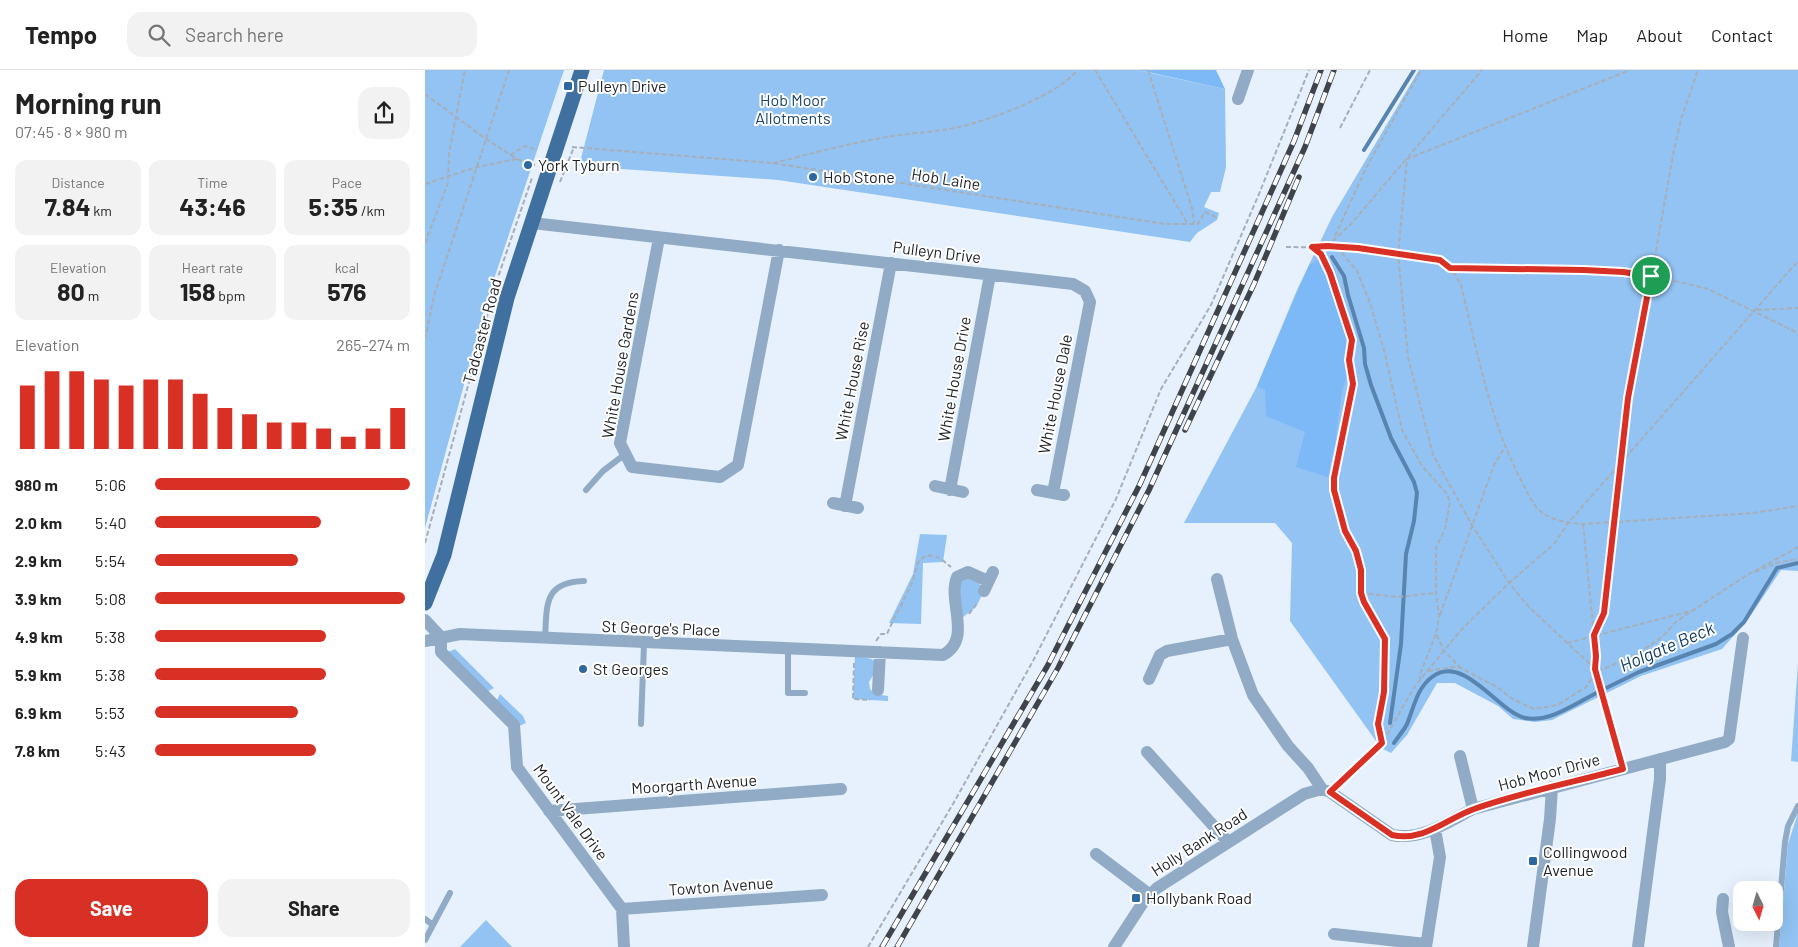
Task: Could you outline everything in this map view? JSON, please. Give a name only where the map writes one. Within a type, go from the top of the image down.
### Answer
[{"type":"main road","name":"Tadcaster Road","points":[[425,603],[444,555],[507,298],[582,70]]},
{"type":"street","points":[[1238,99],[1248,70]]},
{"type":"street","name":"Pulleyn Drive","points":[[532,223],[1073,284],[1085,291],[1090,302]]},
{"type":"street","name":"White House Gardens","points":[[659,238],[620,443],[624,455],[632,467],[720,477],[739,466],[779,250]]},
{"type":"street","name":"White House Rise","points":[[845,506],[891,263]]},
{"type":"street","name":"White House Drive","points":[[935,486],[957,491],[990,275]]},
{"type":"street","name":"White House Dale","points":[[1037,490],[1058,494],[1090,302]]},
{"type":"street","points":[[961,575],[969,572],[988,581]]},
{"type":"street","name":"St George's Place","points":[[425,641],[460,634],[644,644],[874,652],[898,655],[943,655],[950,652],[955,644],[958,632],[953,586],[957,576],[961,575]]},
{"type":"street","points":[[1217,579],[1232,639],[1253,695],[1288,746],[1326,790]]},
{"type":"street","points":[[425,620],[441,637]]},
{"type":"street","name":"Mount Vale Drive","points":[[441,637],[441,652],[515,724],[517,767],[623,909]]},
{"type":"street","name":"Hob Moor Drive","points":[[1326,790],[1392,835],[1403,838],[1435,829],[1473,809],[1725,742],[1729,739],[1743,638]]},
{"type":"street","points":[[1149,679],[1160,655],[1167,651],[1232,639]]},
{"type":"street","points":[[874,652],[879,690]]},
{"type":"street","points":[[1147,752],[1228,842]]},
{"type":"street","points":[[1461,756],[1473,809]]},
{"type":"street","points":[[1638,947],[1660,779],[1660,759]]},
{"type":"street","points":[[1533,947],[1550,819],[1552,787]]},
{"type":"street","name":"Moorgarth Avenue","points":[[549,811],[841,789]]},
{"type":"street","name":"Holly Bank Road","points":[[1114,947],[1149,894],[1304,794],[1326,790]]},
{"type":"street","points":[[1334,934],[1426,945],[1440,857],[1435,829]]},
{"type":"street","points":[[1096,854],[1149,894]]},
{"type":"street","name":"Towton Avenue","points":[[623,909],[822,895]]},
{"type":"street","points":[[1723,899],[1722,912],[1729,947]]},
{"type":"street","points":[[623,909],[624,947]]},
{"type":"lane","points":[[586,490],[603,471],[624,455]]},
{"type":"lane","points":[[545,639],[548,600],[551,594],[567,581],[584,581]]},
{"type":"lane","points":[[641,724],[644,644]]},
{"type":"lane","points":[[788,649],[788,693],[805,694]]},
{"type":"lane","points":[[1776,947],[1785,842],[1788,826],[1798,806]]},
{"type":"lane","points":[[425,940],[450,893]]},
{"type":"lane","points":[[425,919],[433,925]]},
{"type":"path","points":[[425,244],[450,175],[449,153],[465,70]]},
{"type":"path","points":[[425,339],[434,296],[509,70]]},
{"type":"path","points":[[772,163],[877,138],[960,127],[1016,108],[1042,96],[1073,76],[1077,70]]},
{"type":"path","points":[[1095,70],[1188,224]]},
{"type":"path","points":[[1148,70],[1192,208],[1194,224]]},
{"type":"path","points":[[868,947],[953,804],[1033,661],[1116,499],[1161,389],[1214,297],[1259,194],[1309,70]]},
{"type":"path","points":[[1340,128],[1369,70]]},
{"type":"path","points":[[1334,238],[1366,168],[1421,70]]},
{"type":"path","points":[[1327,246],[1351,224],[1482,70]]},
{"type":"path","points":[[1407,159],[1630,70]]},
{"type":"path","points":[[1594,635],[1604,613],[1608,561],[1615,520],[1629,390],[1675,146],[1681,119],[1698,70]]},
{"type":"path","points":[[425,94],[510,155],[535,165]]},
{"type":"path","points":[[510,155],[525,146],[537,150]]},
{"type":"path","name":"Hob Laine","points":[[558,188],[574,147],[772,163],[1165,224],[1198,224],[1205,212],[1216,217]]},
{"type":"path","points":[[425,184],[477,167],[517,159]]},
{"type":"path","points":[[1407,159],[1398,254],[1408,357],[1433,455],[1471,525],[1509,583],[1527,606],[1595,671]]},
{"type":"path","points":[[425,543],[497,280],[531,178]]},
{"type":"path","points":[[1286,247],[1327,246],[1398,254],[1440,260],[1450,268],[1461,285],[1498,429],[1505,447],[1538,508],[1551,518],[1568,523],[1583,524],[1615,520],[1753,513],[1798,506]]},
{"type":"path","points":[[1312,247],[1321,254],[1330,273],[1352,340],[1349,360],[1353,384],[1334,478],[1334,490],[1345,531],[1356,551],[1361,570],[1361,593],[1364,602],[1385,639],[1384,692],[1378,724],[1382,743]]},
{"type":"path","points":[[1337,247],[1357,271],[1370,303],[1384,350],[1402,430],[1422,466],[1447,494],[1450,502],[1445,529],[1436,548],[1436,593],[1439,617]]},
{"type":"path","points":[[1326,790],[1382,743],[1420,681],[1461,630],[1509,583],[1553,544],[1568,523],[1798,261]]},
{"type":"path","points":[[1450,268],[1584,270],[1651,276],[1707,289],[1754,310],[1798,333]]},
{"type":"path","points":[[1754,310],[1798,308]]},
{"type":"path","points":[[1420,681],[1420,674],[1436,634],[1439,617],[1471,525],[1494,465],[1505,447]]},
{"type":"path","points":[[1583,524],[1596,656],[1595,671],[1623,769]]},
{"type":"path","points":[[1436,634],[1444,651],[1461,668],[1497,687],[1511,698],[1534,709],[1558,705],[1586,687],[1595,671],[1636,655],[1662,637],[1676,622],[1744,577],[1798,547]]},
{"type":"path","points":[[874,652],[881,634],[887,634],[918,563],[922,558],[930,555],[939,557],[961,575]]},
{"type":"path","points":[[1744,577],[1776,563],[1798,559]]},
{"type":"path","points":[[958,619],[967,616],[976,608],[988,581]]},
{"type":"path","points":[[1361,593],[1398,598],[1436,593]]},
{"type":"path","points":[[1567,643],[1693,611]]},
{"type":"path","points":[[1428,671],[1453,667],[1461,668]]},
{"type":"green space","points":[[425,70],[564,70],[487,300],[425,528]]},
{"type":"green space","name":"Hob Moor Allotments","points":[[604,70],[1137,70],[1225,89],[1226,167],[1220,192],[1211,192],[1204,207],[1219,213],[1217,220],[1197,233],[1190,242],[778,180],[579,166]]},
{"type":"green space","points":[[1419,70],[1798,70],[1798,571],[1781,570],[1747,621],[1722,649],[1641,676],[1552,720],[1535,722],[1513,719],[1498,706],[1455,683],[1437,683],[1407,735],[1391,753],[1381,748],[1290,621],[1292,543],[1275,523],[1184,523],[1257,386],[1297,290],[1332,217]]},
{"type":"green space","points":[[920,534],[947,535],[943,562],[923,563],[921,624],[889,623],[913,574]]},
{"type":"green space","points":[[964,577],[977,580],[984,591],[976,607],[962,618],[959,597],[960,580]]},
{"type":"green space","points":[[455,649],[494,688],[487,692],[448,652]]},
{"type":"green space","points":[[855,655],[872,659],[876,664],[875,672],[869,682],[870,689],[875,694],[888,696],[888,701],[853,699]]},
{"type":"green space","points":[[1798,663],[1798,762],[1791,761]]},
{"type":"green space","points":[[500,694],[523,716],[526,723],[519,726],[497,700]]},
{"type":"green space","points":[[1798,813],[1798,947],[1779,947],[1780,931],[1783,931],[1783,901],[1788,844]]},
{"type":"green space","points":[[486,920],[512,947],[460,947]]},
{"type":"shaded area","points":[[1137,70],[1216,70],[1225,89],[1148,72]]},
{"type":"shaded area","points":[[1326,255],[1335,269],[1351,329],[1354,356],[1342,391],[1328,477],[1296,467],[1305,432],[1266,416],[1265,390],[1257,386],[1309,265]]},
{"type":"waterway","points":[[1364,150],[1414,70]]},
{"type":"waterway","points":[[1332,257],[1344,276],[1364,348],[1365,364],[1371,385],[1391,438],[1414,482],[1417,493],[1414,521],[1406,554],[1401,644],[1390,723]]},
{"type":"waterway","name":"Holgate Beck","points":[[1602,690],[1639,672],[1716,644],[1732,634],[1744,622],[1777,568],[1798,563]]},
{"type":"waterway","name":"Holgate Beck","points":[[1394,743],[1407,724],[1417,698],[1427,681],[1444,672],[1456,672],[1468,678],[1515,714],[1525,718],[1534,719],[1554,715],[1600,691]]},
{"type":"railway","points":[[882,947],[1048,665],[1140,484],[1294,141],[1321,70]]},
{"type":"railway","points":[[897,947],[1058,668],[1149,490],[1305,147],[1334,70]]},
{"type":"railway","points":[[1185,430],[1254,284],[1299,177]]},
{"type":"place","name":"Pulleyn Drive","points":[[568,86]]},
{"type":"place","name":"York Tyburn","points":[[528,165]]},
{"type":"place","name":"Hob Stone","points":[[813,177]]},
{"type":"place","name":"St Georges","points":[[583,669]]},
{"type":"place","name":"Collingwood Avenue","points":[[1533,861]]},
{"type":"place","name":"Hollybank Road","points":[[1136,898]]},
{"type":"route","points":[[1312,247],[1358,248],[1440,260],[1450,268],[1584,270],[1651,276],[1641,318],[1628,398],[1619,492],[1608,561],[1604,613],[1594,635],[1595,669],[1623,769],[1473,809],[1435,829],[1414,836],[1403,838],[1392,835],[1330,792],[1382,743],[1378,724],[1384,692],[1386,650],[1385,639],[1364,602],[1361,593],[1361,570],[1356,551],[1345,531],[1334,490],[1334,478],[1353,384],[1349,360],[1352,340],[1330,273],[1321,254],[1312,247]]}]
